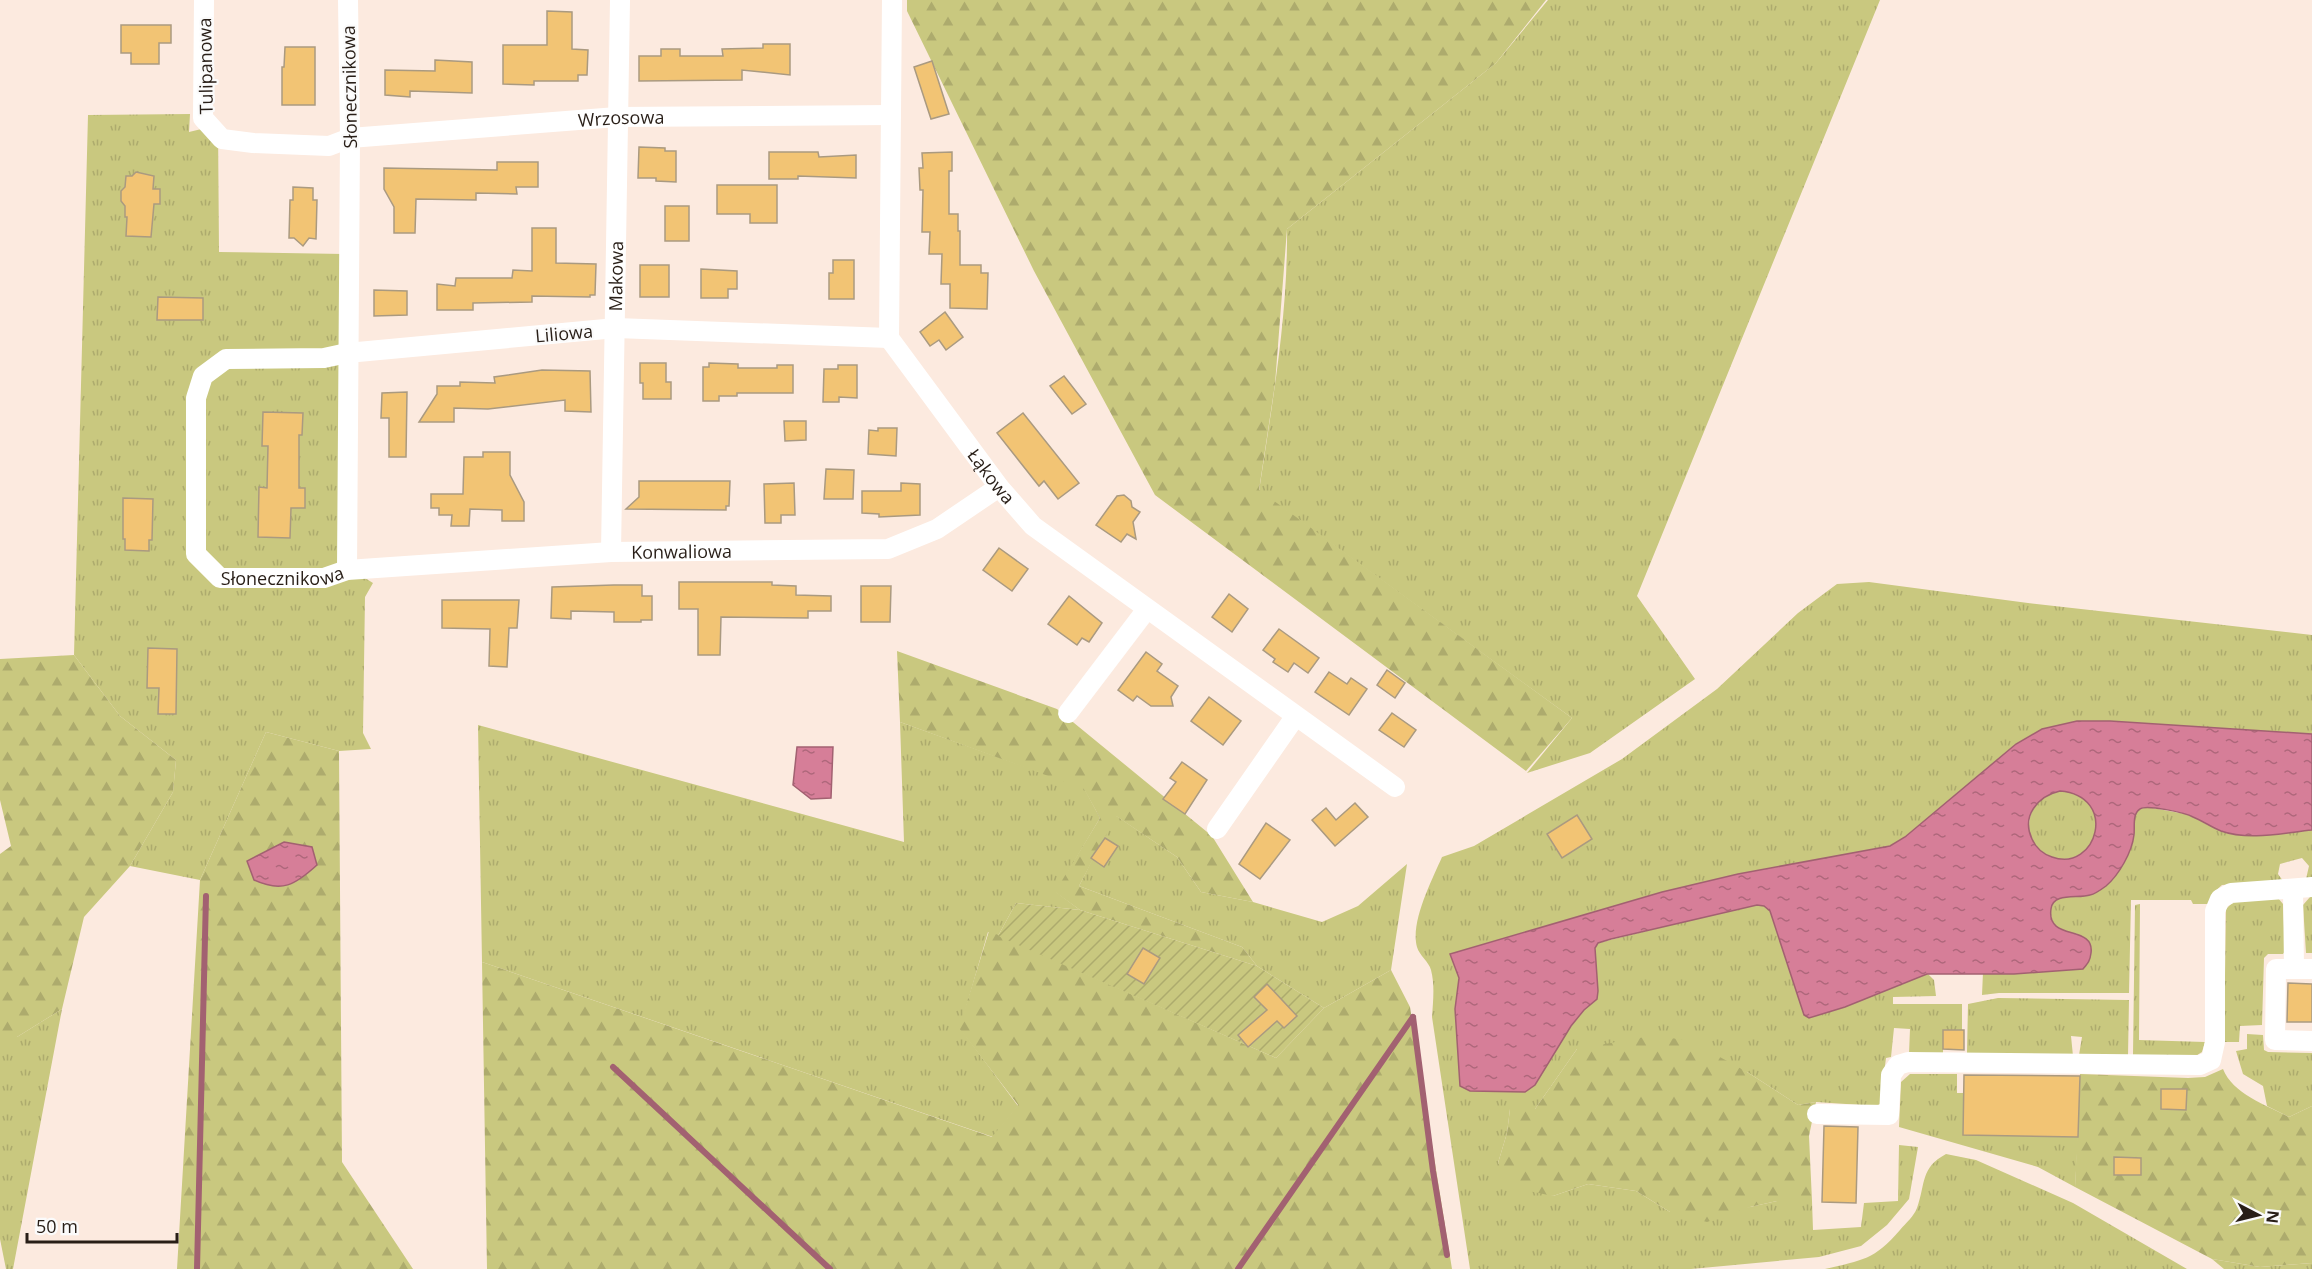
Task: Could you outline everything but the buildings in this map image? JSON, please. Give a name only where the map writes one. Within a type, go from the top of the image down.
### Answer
[{"type":"street","name":"Tulipanowa","points":[[204,0],[203,118],[222,140],[329,146],[351,138]]},
{"type":"street","name":"Słonecznikowa","points":[[347,353],[324,358],[226,359],[203,376],[196,398],[196,554],[220,578],[324,578],[347,570],[347,353],[351,138],[348,0]]},
{"type":"street","name":"Makowa","points":[[611,552],[620,0]]},
{"type":"street","points":[[889,338],[892,0]]},
{"type":"street","name":"Wrzosowa","points":[[351,138],[617,117],[891,115]]},
{"type":"street","name":"Liliowa","points":[[347,353],[616,328],[889,338]]},
{"type":"street","name":"Łąkowa","points":[[889,338],[999,487],[1033,526],[1395,787]]},
{"type":"street","name":"Konwaliowa","points":[[347,570],[611,552],[888,549],[937,529],[999,487]]},
{"type":"street","points":[[1068,713],[1147,609]]},
{"type":"street","points":[[1217,829],[1295,717]]},
{"type":"street","points":[[1817,1114],[1890,1115],[1891,1075],[1898,1065],[1908,1062],[2200,1065],[2211,1060],[2215,1042],[2215,911],[2220,899],[2231,894],[2303,888],[2303,969],[2276,969],[2275,1041],[2312,1041]]},
{"type":"green space","points":[[907,0],[1546,0],[1496,63],[1287,229],[1275,384],[1259,490],[1572,718],[1526,771],[1155,495],[1034,271],[907,11]]},
{"type":"green space","points":[[1548,0],[1880,0],[1637,596],[1695,679],[1590,753],[1527,773],[1572,718],[1259,491],[1282,328],[1287,229],[1496,63]]},
{"type":"green space","points":[[190,114],[189,132],[218,125],[219,252],[344,254],[341,563],[373,583],[365,597],[363,733],[371,749],[339,751],[266,732],[200,880],[130,866],[173,792],[176,760],[120,716],[74,655],[88,115]]},
{"type":"green space","points":[[1869,582],[2028,603],[2312,635],[2312,734],[2110,721],[2077,721],[2042,729],[2016,744],[1905,837],[1890,846],[1738,874],[1662,892],[1450,954],[1459,978],[1455,1009],[1535,1085],[1571,1026],[1597,999],[1595,948],[1598,943],[1757,905],[1764,906],[1770,911],[1809,1018],[1845,1007],[1927,973],[1934,980],[1936,996],[1893,997],[1893,1004],[1962,1004],[1962,1030],[1943,1030],[1943,1054],[1909,1054],[1910,1029],[1894,1028],[1891,1057],[1886,1058],[1880,1104],[1876,1106],[1816,1102],[1798,1105],[1747,1072],[1577,1049],[1535,1109],[1510,1109],[1507,1133],[1498,1163],[1553,1196],[1588,1184],[1636,1191],[1670,1212],[1750,1207],[1777,1201],[1812,1201],[1813,1230],[1861,1227],[1864,1203],[1898,1201],[1899,1145],[1918,1147],[1909,1199],[1887,1225],[1861,1246],[1819,1257],[1691,1269],[1470,1269],[1432,1017],[1432,976],[1430,967],[1418,950],[1416,937],[1423,901],[1442,857],[1474,846],[1622,759],[1717,689],[1798,613],[1837,584]]},
{"type":"green space","points":[[897,651],[1057,709],[1212,836],[1253,902],[1201,892],[1177,857],[1116,816],[1079,886],[1242,947],[1257,966],[1080,910],[1055,892],[1100,818],[1084,789],[900,722]]},
{"type":"green space","points":[[74,655],[120,716],[176,760],[173,792],[130,866],[84,917],[62,1009],[17,1037],[0,1037],[0,854],[11,846],[0,800],[0,659]]},
{"type":"green space","points":[[900,722],[1084,788],[1100,818],[1056,892],[1080,910],[1016,903],[998,936],[988,932],[960,1028],[1018,1106],[993,1137],[482,962],[478,725],[904,842]]},
{"type":"green space","points":[[266,732],[339,751],[342,1162],[413,1269],[177,1269],[200,880]]},
{"type":"green space","points":[[2063,791],[2076,794],[2087,801],[2094,812],[2097,825],[2094,838],[2087,849],[2076,856],[2063,859],[2050,856],[2039,849],[2032,838],[2029,825],[2032,812],[2039,801],[2050,794]]},
{"type":"green space","points":[[2147,807],[2191,815],[2204,823],[2245,835],[2270,835],[2312,830],[2312,878],[2306,879],[2309,866],[2302,858],[2280,864],[2278,874],[2283,881],[2222,885],[2212,894],[2208,904],[2193,904],[2191,900],[2131,900],[2129,993],[1982,995],[1983,972],[2014,974],[2083,969],[2078,934],[2056,927],[2051,914],[2052,906],[2060,898],[2091,895],[2134,838],[2135,815],[2139,809]]},
{"type":"green space","points":[[1115,815],[1177,857],[1201,892],[1253,902],[1322,922],[1358,906],[1407,864],[1391,970],[1324,1008],[1257,966],[1242,947],[1079,886]]},
{"type":"green space","points":[[2312,897],[2312,953],[2306,953],[2303,905]]},
{"type":"green space","points":[[2278,898],[2283,904],[2285,951],[2283,954],[2268,954],[2264,958],[2262,1025],[2240,1026],[2239,1042],[2224,1042],[2226,909],[2234,901]]},
{"type":"green space","points":[[1016,903],[1080,910],[1257,966],[1324,1008],[1276,1058],[998,936]]},
{"type":"green space","points":[[2140,904],[2139,1040],[2205,1042],[2202,1052],[2194,1057],[2133,1055],[2135,905]]},
{"type":"green space","points":[[989,931],[1276,1058],[1324,1008],[1391,970],[1410,1007],[1452,1269],[487,1269],[482,962],[992,1137],[1018,1105],[959,1028]]},
{"type":"green space","points":[[1998,998],[2129,1000],[2128,1056],[2079,1055],[2082,1037],[2071,1036],[2073,1056],[1967,1053],[1968,1004]]},
{"type":"green space","points":[[62,1009],[13,1269],[6,1269],[0,1239],[0,1037],[17,1037]]},
{"type":"green space","points":[[2247,1034],[2263,1035],[2264,1050],[2268,1052],[2312,1053],[2312,1106],[2289,1117],[2267,1106],[2263,1086],[2243,1074],[2236,1051],[2247,1049]]},
{"type":"green space","points":[[1650,1036],[1689,1040],[1747,1072],[1798,1105],[1816,1102],[1809,1136],[1812,1201],[1777,1201],[1750,1207],[1707,1222],[1670,1212],[1636,1191],[1588,1184],[1553,1196],[1519,1189],[1498,1163],[1507,1133],[1510,1109],[1535,1109],[1577,1049]]},
{"type":"green space","points":[[2223,1069],[2228,1078],[2242,1092],[2289,1117],[2312,1106],[2312,1263],[2260,1267],[2212,1259],[2075,1187],[2080,1074],[2188,1078],[2205,1077]]},
{"type":"green space","points":[[1910,1074],[1957,1074],[1957,1093],[1964,1093],[1963,1134],[2078,1137],[2075,1187],[2038,1167],[1899,1127],[1901,1082]]},
{"type":"green space","points":[[1946,1154],[1976,1160],[2073,1203],[2187,1269],[1825,1269],[1867,1257],[1891,1240],[1916,1211],[1928,1171],[1938,1159]]},
{"type":"green space","points":[[2212,1259],[2260,1267],[2312,1263],[2312,1269],[2224,1269]]},
{"type":"water","points":[[2077,721],[2110,721],[2312,734],[2312,830],[2266,835],[2232,834],[2183,813],[2158,808],[2140,809],[2135,817],[2131,849],[2116,876],[2103,889],[2092,894],[2056,900],[2051,909],[2051,919],[2056,926],[2079,935],[2090,944],[2090,958],[2083,969],[2014,974],[1927,974],[1845,1007],[1809,1018],[1804,1015],[1770,911],[1764,906],[1757,905],[1611,939],[1598,943],[1595,948],[1597,999],[1571,1026],[1535,1085],[1525,1092],[1470,1091],[1460,1086],[1455,1009],[1459,978],[1450,954],[1662,892],[1738,874],[1890,846],[1905,837],[2016,744],[2042,729]],"holes":[[[2060,791],[2078,796],[2090,806],[2095,818],[2095,832],[2090,844],[2081,854],[2068,859],[2052,857],[2040,850],[2032,839],[2029,831],[2030,815],[2039,802],[2052,794]]]},
{"type":"water","points":[[797,747],[833,747],[831,798],[811,799],[793,785]]},
{"type":"water","points":[[284,842],[312,847],[317,865],[302,878],[288,885],[273,886],[254,880],[247,861]]},
{"type":"waterway","points":[[197,1269],[206,896]]},
{"type":"waterway","points":[[1413,1017],[1433,1171],[1447,1255]]},
{"type":"waterway","points":[[1238,1269],[1413,1017]]},
{"type":"waterway","points":[[613,1067],[830,1269]]}]
